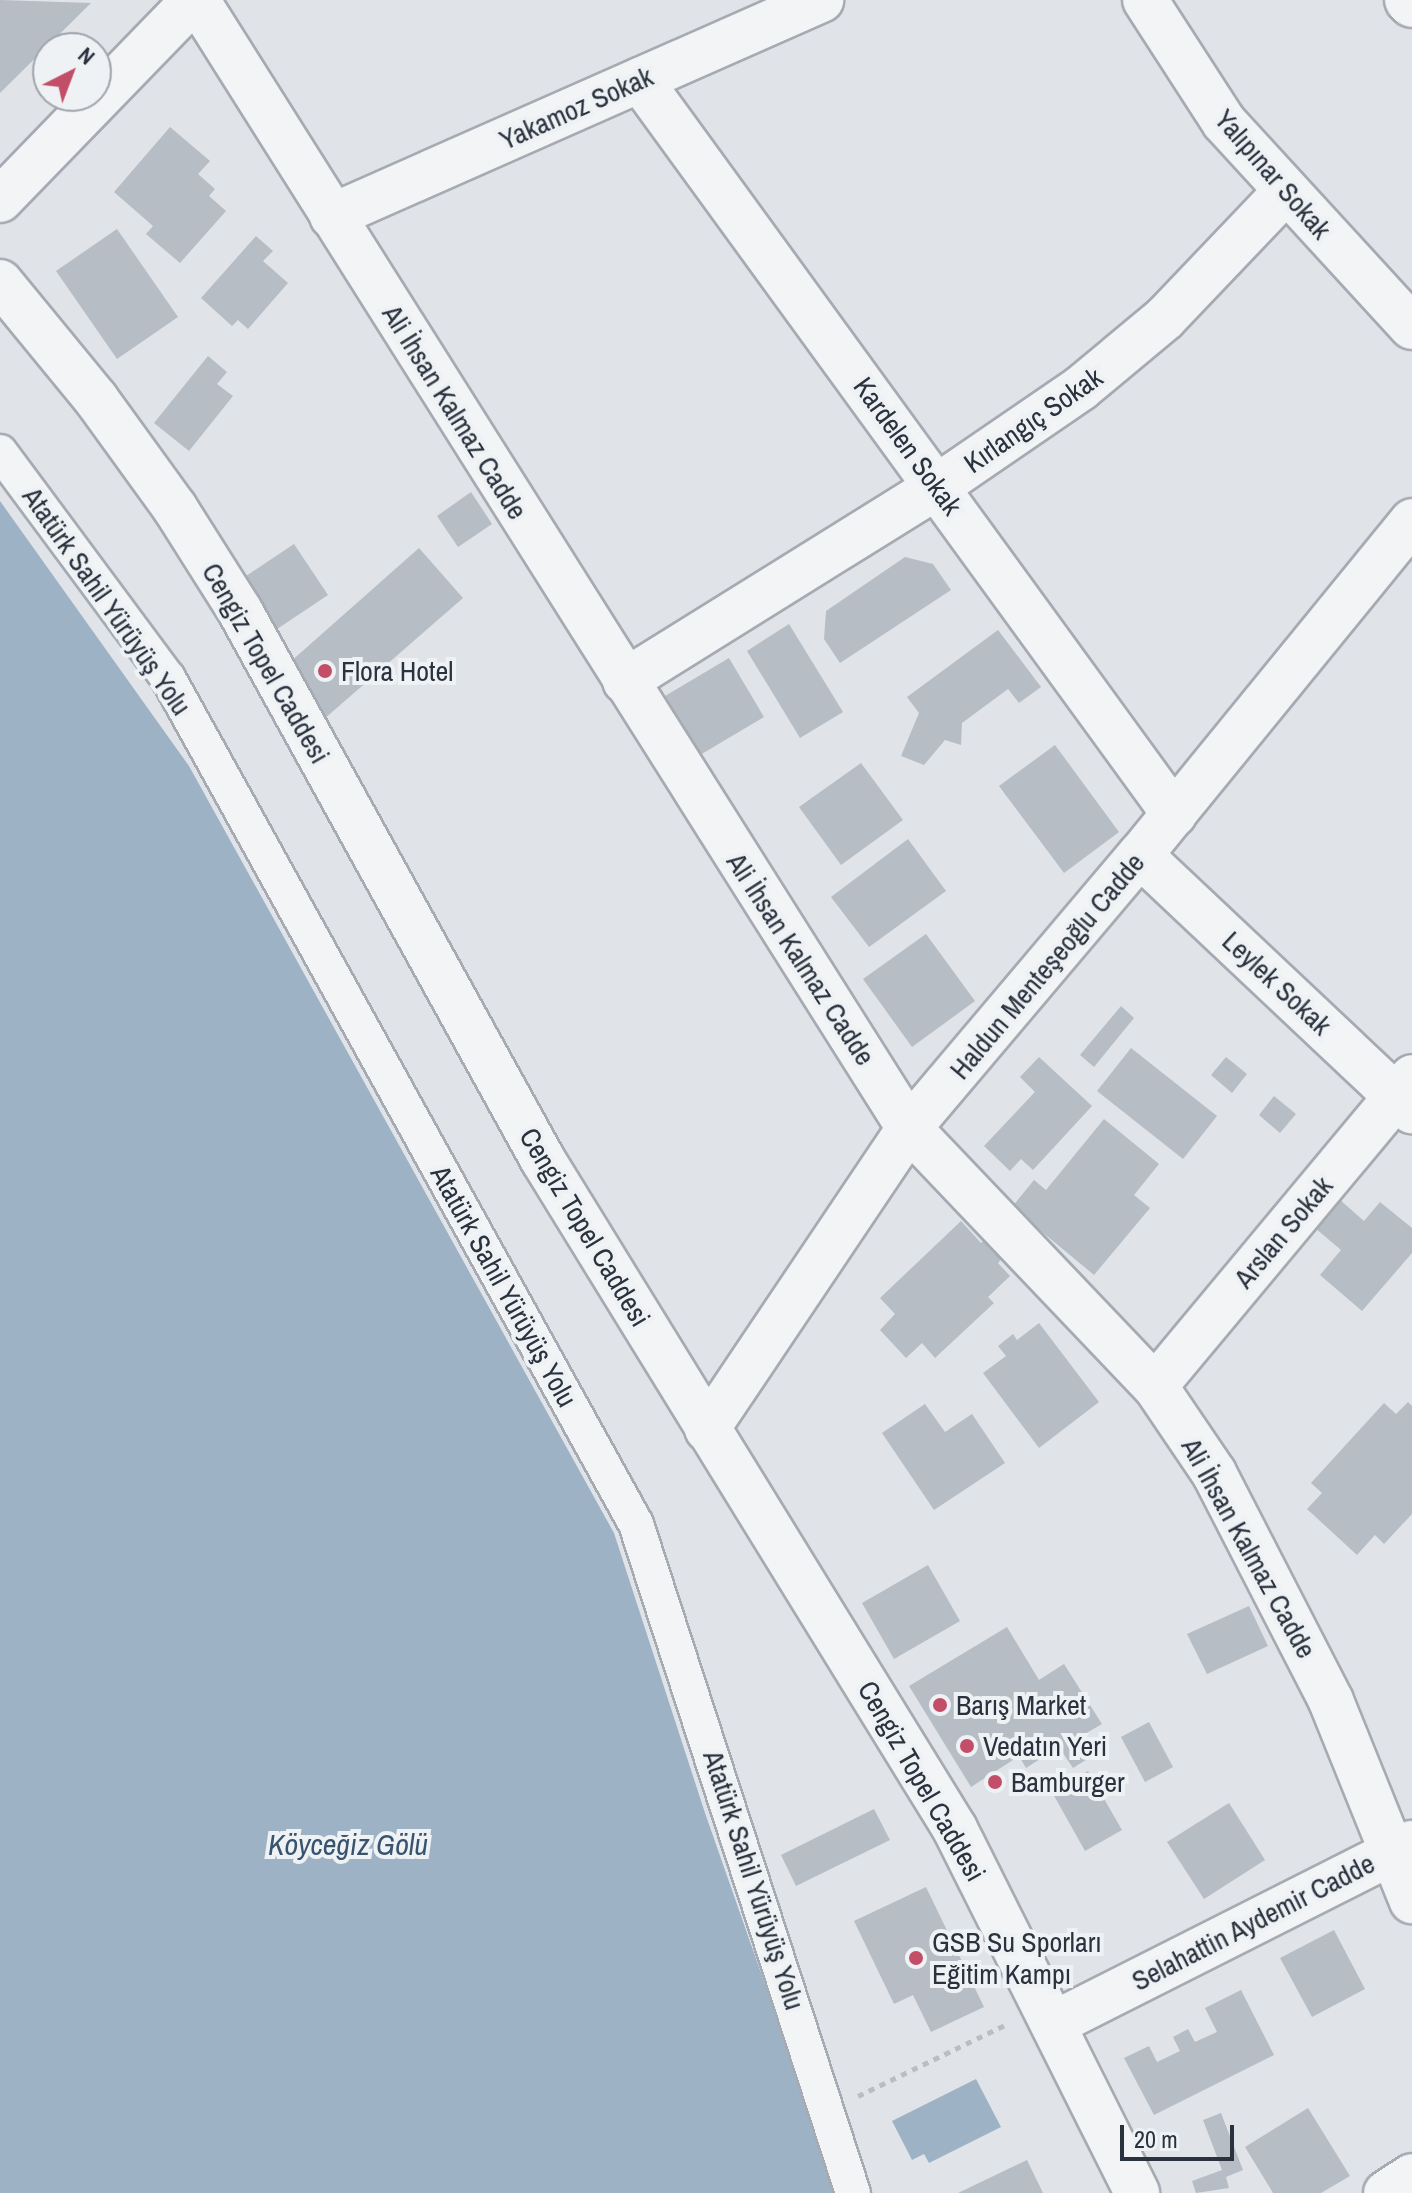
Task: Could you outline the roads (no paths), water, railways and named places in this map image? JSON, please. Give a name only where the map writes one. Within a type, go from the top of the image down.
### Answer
[{"type":"street","points":[[0,200],[195,0]]},
{"type":"street","name":"Ali İhsan Kalmaz Cadde","points":[[195,0],[909,1128],[1155,1386],[1214,1473],[1275,1584],[1403,1847],[1412,1901]]},
{"type":"street","name":"Yakamoz Sokak","points":[[332,216],[821,0]]},
{"type":"street","points":[[1407,0],[1412,5]]},
{"type":"street","name":"Yalıpınar Sokak","points":[[1147,4],[1224,122],[1412,327]]},
{"type":"street","name":"Kardelen Sokak","points":[[640,80],[1174,814]]},
{"type":"street","name":"Kırlangıç Sokak","points":[[625,681],[1023,432],[1132,348],[1285,192]]},
{"type":"street","name":"Cengiz Topel Caddesi","points":[[0,282],[96,399],[232,598],[543,1160],[955,1829],[1137,2193]]},
{"type":"street","name":"Atatürk Sahil Yürüyüş Yolu","points":[[0,452],[168,678],[636,1524],[853,2193]]},
{"type":"street","name":"Haldun Menteşeoğlu Cadde","points":[[707,1429],[909,1128],[1174,814],[1412,521]]},
{"type":"street","name":"Leylek Sokak","points":[[1140,855],[1407,1094]]},
{"type":"street","name":"Arslan Sokak","points":[[1155,1386],[1407,1094]]},
{"type":"street","name":"Selahattin Aydemir Cadde","points":[[1049,2015],[1403,1847]]},
{"type":"street","points":[[1386,2193],[1412,2176]]},
{"type":"water","name":"Köyceğiz Gölü","points":[[0,501],[189,766],[614,1533],[705,1813],[838,2193],[0,2193]]},
{"type":"water","points":[[976,2079],[1001,2127],[929,2163],[924,2154],[912,2160],[892,2121]]},
{"type":"place","name":"Flora Hotel","points":[[325,671]]},
{"type":"place","name":"Barış Market","points":[[940,1705]]},
{"type":"place","name":"Vedatın Yeri","points":[[967,1746]]},
{"type":"place","name":"Bamburger","points":[[995,1782]]},
{"type":"place","name":"GSB Su Sporları Eğitim Kampı","points":[[916,1958]]}]
